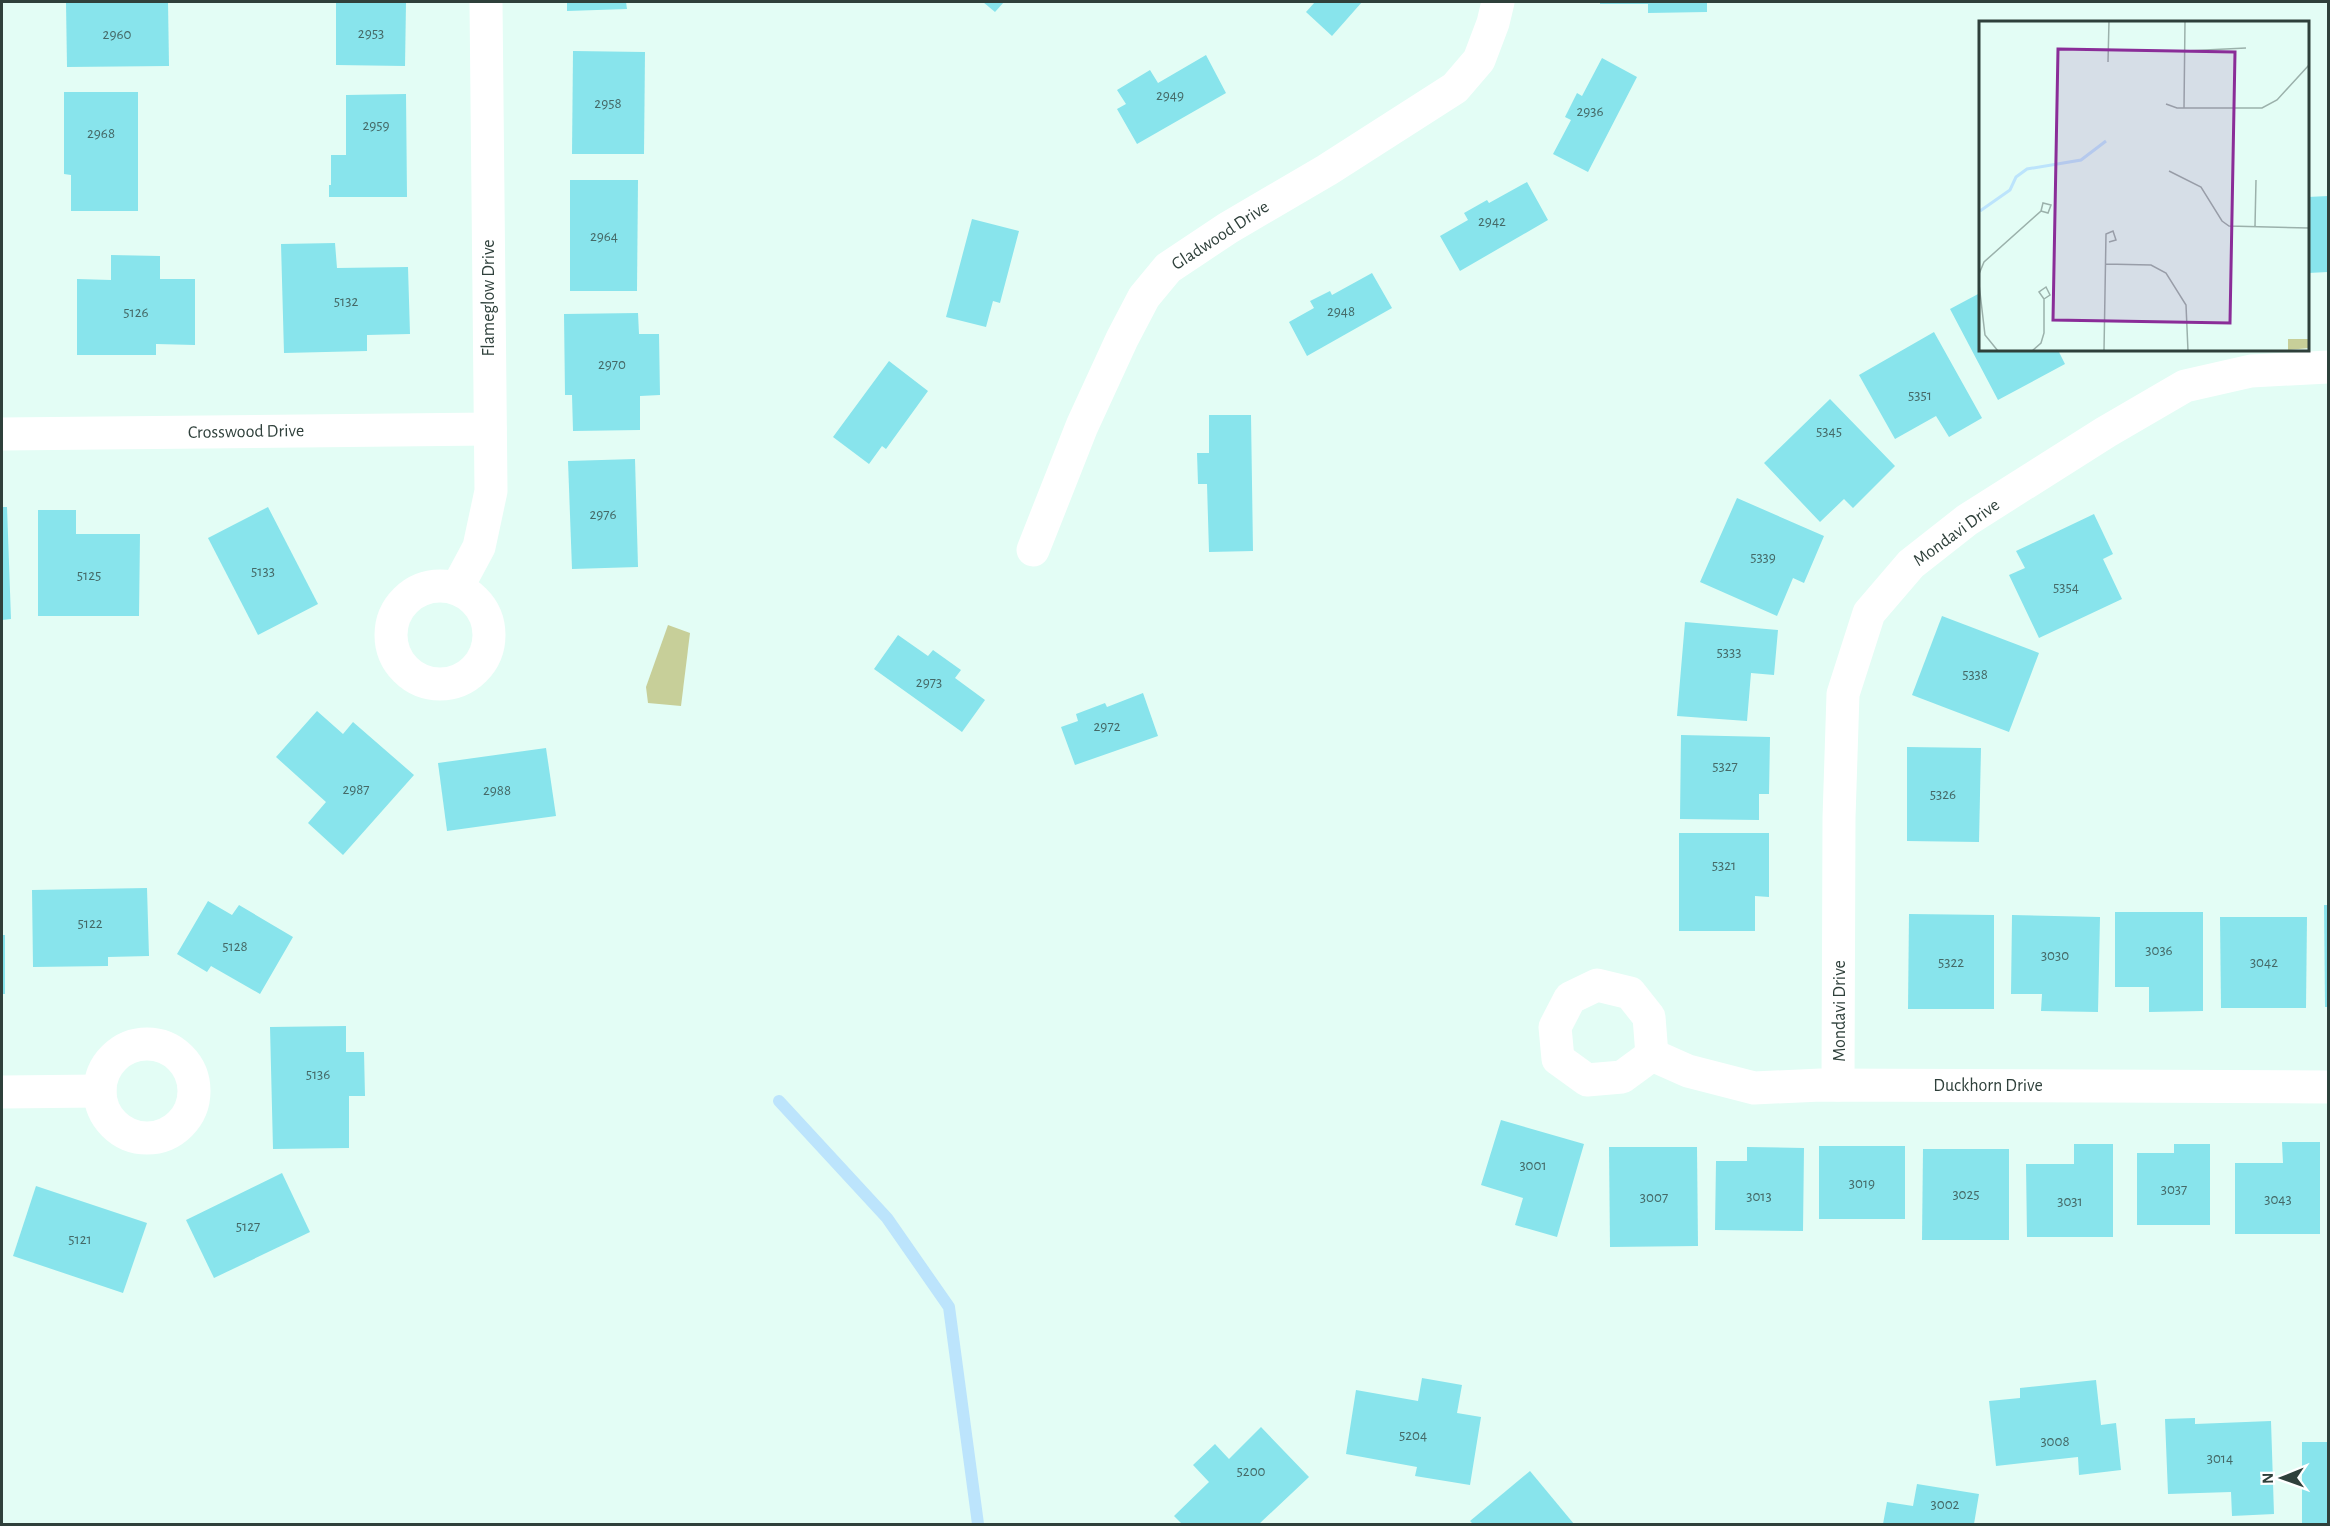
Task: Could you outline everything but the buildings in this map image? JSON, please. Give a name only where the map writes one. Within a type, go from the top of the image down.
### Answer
[{"type":"street","name":"Flameglow Drive","points":[[457,588],[479,547],[491,491],[486,2]]},
{"type":"street","name":"Gladwood Drive","points":[[1033,550],[1082,426],[1122,339],[1144,297],[1168,268],[1228,228],[1327,170],[1455,88],[1479,60],[1498,2]]},
{"type":"street","name":"Mondavi Drive","points":[[1838,1085],[1839,818],[1843,694],[1869,613],[1911,564],[1967,520],[2106,432],[2184,386],[2251,371],[2328,367]]},
{"type":"street","name":"Crosswood Drive","points":[[2,434],[490,429]]},
{"type":"street","name":"Duckhorn Drive","points":[[1652,1055],[1688,1071],[1754,1088],[1838,1085],[2328,1087]]},
{"type":"street","points":[[2,1092],[100,1091]]},
{"type":"green space","points":[[668,625],[690,633],[681,706],[648,703],[646,687]]},
{"type":"waterway","points":[[779,1101],[887,1218],[949,1307],[978,1524]]}]
